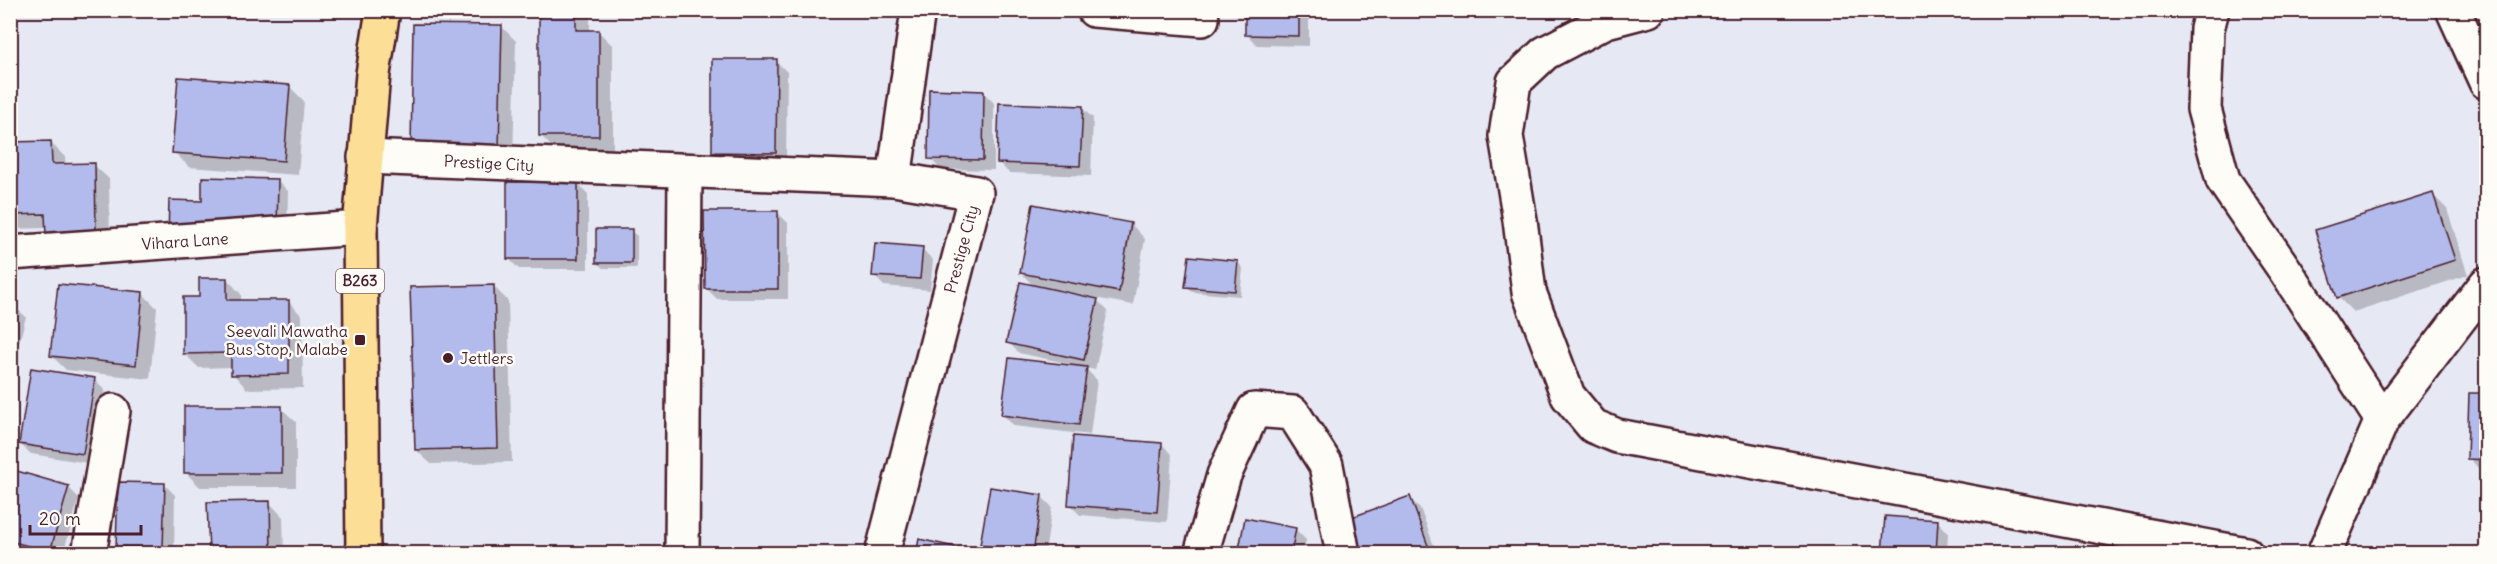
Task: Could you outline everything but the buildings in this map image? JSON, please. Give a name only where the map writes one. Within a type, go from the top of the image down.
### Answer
[{"type":"main road","name":"B263","points":[[363,554],[360,228],[373,74],[383,10]]},
{"type":"street","points":[[894,179],[918,10]]},
{"type":"street","points":[[1094,10],[1202,19]]},
{"type":"street","points":[[1648,10],[1606,21],[1545,52],[1514,82],[1506,136],[1529,292],[1568,396],[1593,426],[1617,436],[2246,554]]},
{"type":"street","points":[[2212,10],[2207,29],[2204,109],[2223,180],[2382,420]]},
{"type":"street","points":[[2453,10],[2487,82]]},
{"type":"street","name":"Prestige City","points":[[365,157],[894,179],[976,193],[882,554]]},
{"type":"street","points":[[682,554],[686,172]]},
{"type":"street","name":"Vihara Lane","points":[[10,253],[360,228]]},
{"type":"street","points":[[2324,554],[2382,420],[2487,284]]},
{"type":"street","points":[[1202,554],[1224,475],[1254,410],[1293,413],[1326,465],[1343,554]]},
{"type":"street","points":[[89,554],[113,411]]},
{"type":"place","name":"Seevali Mawatha Bus Stop, Malabe","points":[[360,340]]},
{"type":"place","name":"Jettlers","points":[[448,358]]}]
